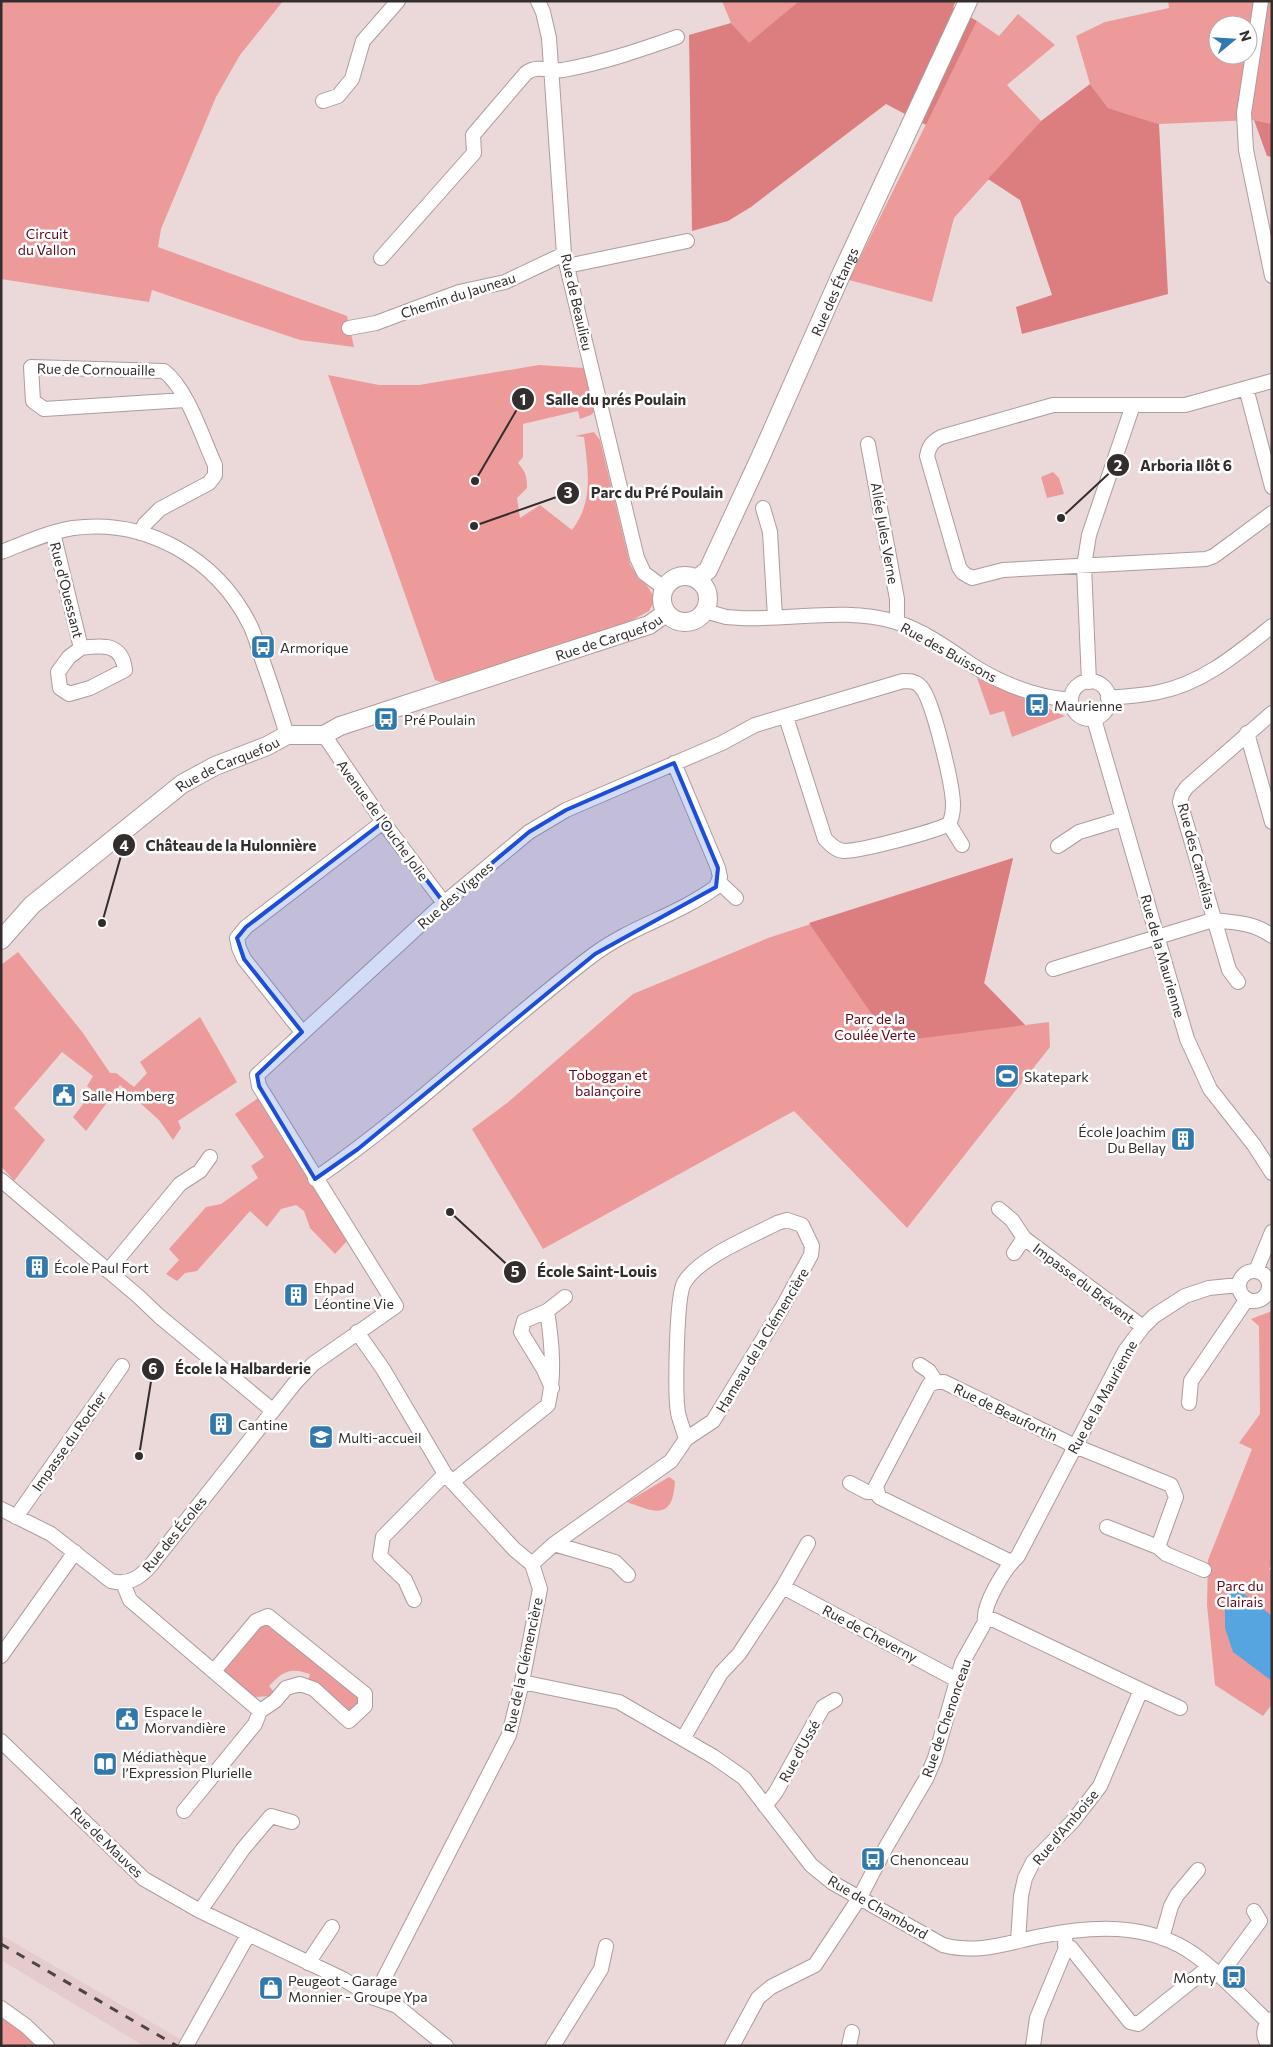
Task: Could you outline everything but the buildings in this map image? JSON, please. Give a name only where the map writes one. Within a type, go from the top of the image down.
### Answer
[{"type":"main road","name":"Rue des Étangs","points":[[697,579],[708,570],[840,277],[968,1]]},
{"type":"main road","points":[[682,576],[697,579],[707,593],[708,602],[699,618],[690,622],[681,622],[666,614],[662,604],[664,588],[669,582],[682,576]]},
{"type":"main road","name":"Rue de Carquefou","points":[[1,940],[32,905],[182,784],[216,766],[267,746],[287,735],[324,735],[340,726],[649,625],[666,614]]},
{"type":"street","points":[[323,101],[338,96],[352,79],[363,41],[398,1]]},
{"type":"street","name":"Rue de Beaulieu","points":[[538,1],[543,12],[549,38],[566,260],[637,558],[644,572],[664,588]]},
{"type":"street","points":[[1261,1],[1244,113],[1246,150],[1272,276]]},
{"type":"street","points":[[381,258],[474,153],[473,135],[532,68],[552,68],[561,71],[621,55],[676,37]]},
{"type":"street","name":"Chemin du Jauneau","points":[[349,328],[376,323],[459,292],[505,282],[566,260],[687,240]]},
{"type":"street","name":"Rue de Cornouaille","points":[[140,534],[144,524],[160,510],[209,483],[215,475],[215,465],[185,400],[174,379],[164,371],[31,367],[33,401],[44,409],[185,400]]},
{"type":"street","points":[[1272,381],[1184,405],[1054,405],[941,437],[933,441],[928,448],[928,456],[943,515],[959,567],[963,573],[972,578],[1003,570],[1206,558],[1214,556],[1272,513]]},
{"type":"street","points":[[1246,388],[1272,487]]},
{"type":"street","points":[[1089,682],[1084,566],[1089,535],[1133,405]]},
{"type":"street","name":"Allée Jules Verne","points":[[868,444],[897,599],[897,622]]},
{"type":"street","points":[[763,508],[770,532],[775,617]]},
{"type":"street","points":[[1,552],[53,533],[74,528],[109,528],[140,534],[184,551],[207,566],[223,583],[239,604],[251,625],[287,735]]},
{"type":"street","name":"Rue d'Ouessant","points":[[53,533],[81,648]]},
{"type":"street","name":"Rue des Buissons","points":[[705,610],[726,616],[855,615],[897,622],[924,635],[1005,684],[1055,699],[1071,700]]},
{"type":"street","points":[[1108,698],[1157,693],[1186,684],[1215,670],[1272,626]]},
{"type":"street","name":"Rue d'Ouessant","points":[[101,645],[116,650],[124,659],[125,670],[90,688],[69,694],[60,688],[58,672],[69,658],[81,648],[101,645]]},
{"type":"street","name":"Rue des Vignes","points":[[357,1332],[396,1306],[315,1179],[259,1086],[257,1075],[444,903],[529,832],[566,810],[722,743],[755,725],[904,681],[912,681],[921,686],[927,698],[947,763],[953,805],[949,824]]},
{"type":"street","points":[[1089,682],[1102,687],[1108,698],[1105,711],[1094,719],[1079,716],[1071,700],[1077,687],[1089,682]]},
{"type":"street","name":"Rue des Camélias","points":[[1213,920],[1180,802],[1182,794],[1187,787],[1247,733],[1272,713]]},
{"type":"street","points":[[786,717],[825,839],[833,848],[844,850],[878,844],[949,824],[962,845]]},
{"type":"street","name":"Rue de la Maurienne","points":[[1094,719],[1187,1039],[1197,1066],[1222,1107],[1254,1145],[1272,1174]]},
{"type":"street","points":[[1247,733],[1272,822]]},
{"type":"street","name":"Avenue de l'Ouche Jolie","points":[[324,735],[383,822],[444,903]]},
{"type":"street","points":[[674,762],[718,868],[719,882],[736,898]]},
{"type":"street","points":[[1058,846],[1079,832],[1122,819]]},
{"type":"street","points":[[302,1032],[244,959],[237,938],[246,927],[383,822]]},
{"type":"street","points":[[315,1179],[358,1149],[485,1042],[595,954],[709,892],[719,882]]},
{"type":"street","points":[[1213,920],[1229,970],[1238,982]]},
{"type":"street","name":"Rue des Camélias","points":[[1053,969],[1213,920],[1238,922],[1271,935]]},
{"type":"street","points":[[108,1271],[180,1184],[200,1172],[210,1157]]},
{"type":"street","points":[[1,1180],[272,1410]]},
{"type":"street","name":"Impasse du Brévent","points":[[999,1209],[1012,1220],[1024,1238],[1143,1327]]},
{"type":"street","name":"Hameau de la Clémencière","points":[[532,1564],[554,1544],[671,1461],[686,1439],[713,1421],[808,1263],[811,1255],[810,1240],[802,1226],[795,1222],[786,1220],[777,1222],[694,1271],[683,1284],[679,1311],[678,1412],[686,1439]]},
{"type":"street","points":[[1256,1271],[1265,1277],[1270,1288],[1261,1299],[1247,1299],[1242,1294],[1239,1285],[1244,1275],[1256,1271],[1272,1232]]},
{"type":"street","name":"Impasse du Brévent","points":[[1014,1253],[1024,1238]]},
{"type":"street","name":"Rue de la Maurienne","points":[[1011,1562],[1018,1556],[1125,1351],[1143,1327],[1154,1316],[1185,1296],[1209,1288],[1239,1285]]},
{"type":"street","points":[[552,1388],[543,1368],[521,1332],[524,1321],[547,1312],[565,1297]]},
{"type":"street","points":[[1189,1403],[1192,1381],[1247,1299]]},
{"type":"street","points":[[414,1600],[405,1580],[380,1556],[383,1537],[448,1478],[548,1405],[552,1388],[552,1342],[547,1312]]},
{"type":"street","points":[[357,1332],[383,1369],[448,1478],[514,1549],[532,1564]]},
{"type":"street","name":"Rue des Écoles","points":[[123,1583],[135,1579],[146,1571],[272,1410],[314,1364],[357,1332]]},
{"type":"street","name":"Rue de Beaufortin","points":[[920,1365],[929,1371],[936,1382]]},
{"type":"street","name":"Impasse du Rocher","points":[[16,1516],[122,1366]]},
{"type":"street","name":"Rue de Beaufortin","points":[[876,1492],[876,1486],[930,1385],[936,1382],[944,1382],[1075,1446],[1171,1485],[1176,1497],[1158,1546]]},
{"type":"street","points":[[850,1483],[867,1492],[876,1492],[879,1497],[1011,1562]]},
{"type":"street","points":[[1,1510],[58,1539],[110,1581],[123,1583],[130,1600],[260,1711]]},
{"type":"street","points":[[1107,1527],[1158,1546],[1166,1554],[1204,1570]]},
{"type":"street","points":[[683,1738],[721,1673],[739,1654],[783,1587],[808,1543]]},
{"type":"street","points":[[554,1544],[616,1562],[628,1575]]},
{"type":"street","points":[[1,1656],[75,1552]]},
{"type":"street","name":"Rue de Chenonceau","points":[[732,2046],[758,1998],[772,1987],[815,1965],[860,1898],[926,1779],[935,1758],[962,1663],[985,1622],[986,1607],[1011,1562]]},
{"type":"street","name":"Rue de la Clémencière","points":[[374,1998],[509,1735],[522,1682],[540,1589],[532,1564]]},
{"type":"street","name":"Rue de Cheverny","points":[[783,1587],[957,1680]]},
{"type":"street","points":[[184,1811],[255,1724],[260,1711],[275,1701],[286,1688],[300,1684],[314,1688],[350,1721],[365,1706],[364,1694],[268,1616],[256,1621],[214,1671]]},
{"type":"street","points":[[985,1619],[994,1620],[1180,1708]]},
{"type":"street","name":"Rue de Chambord","points":[[522,1682],[619,1702],[714,1757],[744,1778],[811,1865],[834,1883],[943,1944],[961,1950],[984,1948],[1063,1931],[1089,1928],[1122,1928],[1162,1938],[1194,1954],[1270,2021]]},
{"type":"street","name":"Rue d'Amboise","points":[[1018,1941],[1021,1896],[1025,1878],[1033,1862],[1073,1822],[1100,1786],[1141,1690]]},
{"type":"street","name":"Rue d'Ussé","points":[[765,1806],[776,1792],[824,1707],[835,1700]]},
{"type":"street","name":"Rue de Mauves","points":[[1,1740],[144,1879],[200,1911],[343,1979],[374,1998],[397,2006],[446,2046]]},
{"type":"street","points":[[200,1911],[243,1849],[271,1816],[292,1822]]},
{"type":"street","points":[[1162,1938],[1174,1901],[1198,1870]]},
{"type":"street","points":[[1065,1946],[1071,1948],[1130,2022],[1138,2024],[1214,1972],[1260,1921],[1254,1911]]},
{"type":"street","points":[[308,1963],[332,1927]]},
{"type":"street","points":[[1033,2046],[1036,2018],[1065,1946],[1063,1931]]},
{"type":"street","points":[[189,2040],[248,1935]]},
{"type":"street","points":[[553,2046],[601,1969],[606,1946]]},
{"type":"street","points":[[1,2008],[26,2026],[47,2046]]},
{"type":"street","points":[[1266,2044],[1264,2032],[1270,2021]]},
{"type":"highlighted area","points":[[674,763],[718,868],[716,887],[595,954],[358,1149],[315,1179],[259,1086],[257,1075],[302,1032],[244,959],[237,938],[246,927],[383,822],[444,903],[529,832],[566,810]]},
{"type":"shaded area","points":[[799,1],[956,1],[953,7],[977,21],[926,125],[886,104],[751,207],[728,221],[692,231],[689,35],[731,23],[749,43]]},
{"type":"shaded area","points":[[1090,84],[1108,108],[1159,124],[1168,294],[1022,334],[1016,307],[1052,295],[1020,200],[988,179],[1041,121]]},
{"type":"shaded area","points":[[1254,120],[1272,124],[1272,157],[1267,156]]},
{"type":"shaded area","points":[[1013,858],[984,983],[1025,1025],[891,1042],[809,923]]},
{"type":"shaded area","points":[[1,1935],[192,2046],[144,2046],[1,1960]]},
{"type":"green space","name":"Circuit du Vallon","points":[[1,1],[283,1],[240,55],[216,97],[161,229],[158,247],[347,316],[354,347],[300,340],[152,290],[149,302],[1,279]]},
{"type":"green space","points":[[722,1],[799,1],[749,44],[731,23]]},
{"type":"green space","points":[[1168,1],[1272,1],[1272,124],[1254,120],[1159,124],[1108,108],[1090,84],[1076,36],[1105,22],[1169,8]]},
{"type":"green space","points":[[1018,14],[1055,45],[1007,85],[1041,121],[954,218],[932,302],[849,280],[977,21],[999,36]]},
{"type":"green space","points":[[539,365],[584,368],[594,412],[580,419],[578,411],[523,424],[523,457],[518,463],[526,475],[527,488],[517,498],[520,518],[540,505],[572,530],[584,508],[588,485],[584,437],[575,436],[594,432],[600,440],[630,564],[648,587],[654,602],[649,611],[627,623],[443,683],[435,680],[328,375],[379,385],[419,385]]},
{"type":"green space","points":[[1053,472],[1059,478],[1064,494],[1047,498],[1041,477]]},
{"type":"green space","points":[[977,678],[1065,716],[1012,737],[1004,711],[990,715]]},
{"type":"green space","name":"Parc de la Coulée Verte","points":[[1013,858],[984,983],[1025,1025],[1049,1022],[1050,1047],[907,1228],[794,1111],[543,1249],[472,1129],[507,1103],[633,994],[768,938]]},
{"type":"green space","points":[[18,952],[83,1033],[110,1073],[116,1073],[134,1087],[147,1073],[140,1062],[200,1017],[237,1082],[178,1121],[181,1128],[173,1140],[159,1120],[120,1085],[86,1131],[73,1117],[93,1091],[87,1086],[93,1076],[62,1052],[14,1108],[45,1140],[14,1181],[1,1166],[1,965]]},
{"type":"green space","points":[[261,1096],[347,1241],[335,1254],[310,1228],[304,1211],[296,1205],[281,1209],[267,1227],[250,1211],[197,1271],[185,1273],[177,1281],[166,1274],[179,1260],[169,1249],[206,1207],[221,1204],[258,1178],[251,1166],[264,1157],[235,1114]]},
{"type":"green space","name":"Parc du Clairais","points":[[1272,1311],[1272,1565],[1269,1569],[1272,1571],[1272,1704],[1263,1716],[1215,1685],[1207,1605],[1208,1560],[1252,1449],[1239,1443],[1260,1414],[1259,1326],[1251,1319]]},
{"type":"green space","points":[[669,1477],[675,1481],[674,1494],[667,1508],[661,1510],[646,1509],[627,1502]]},
{"type":"green space","points":[[268,1621],[360,1700],[361,1704],[348,1714],[308,1681],[310,1674],[297,1671],[283,1674],[269,1686],[274,1692],[273,1696],[252,1697],[220,1670],[260,1624]]},
{"type":"green space","points":[[1,2017],[37,2044],[37,2046],[1,2046]]},
{"type":"water","points":[[1232,1588],[1244,1594],[1272,1616],[1272,1681],[1233,1652],[1225,1628],[1225,1600]]},
{"type":"railway","points":[[1,1944],[177,2046]]},
{"type":"place","name":"Salle du prés Poulain","points":[[475,481]]},
{"type":"place","name":"Arboria Ilôt 6","points":[[1061,518]]},
{"type":"place","name":"Parc du Pré Poulain","points":[[474,526]]},
{"type":"place","name":"Armorique","points":[[263,647]]},
{"type":"place","name":"Maurienne","points":[[1037,705]]},
{"type":"place","name":"Pré Poulain","points":[[386,719]]},
{"type":"place","name":"Château de la Hulonnière","points":[[102,923]]},
{"type":"place","name":"Skatepark","points":[[1007,1076]]},
{"type":"place","name":"Salle Homberg","points":[[64,1095]]},
{"type":"place","name":"École Joachim Du Bellay","points":[[1183,1139]]},
{"type":"place","name":"École Saint-Louis","points":[[450,1212]]},
{"type":"place","name":"École Paul Fort","points":[[37,1267]]},
{"type":"place","name":"Ehpad Léontine Vie","points":[[296,1295]]},
{"type":"place","name":"Cantine","points":[[221,1424]]},
{"type":"place","name":"Multi-accueil","points":[[321,1437]]},
{"type":"place","name":"École la Halbarderie","points":[[139,1456]]},
{"type":"place","name":"Espace le Morvandière","points":[[127,1719]]},
{"type":"place","name":"Médiathèque l’Expression Plurielle","points":[[105,1764]]},
{"type":"place","name":"Chenonceau","points":[[873,1859]]},
{"type":"place","name":"Monty","points":[[1234,1977]]},
{"type":"place","name":"Peugeot - Garage Monnier - Groupe Ypa","points":[[271,1988]]},
{"type":"park label","name":"Toboggan et balançoire","points":[[608,1082]]}]
